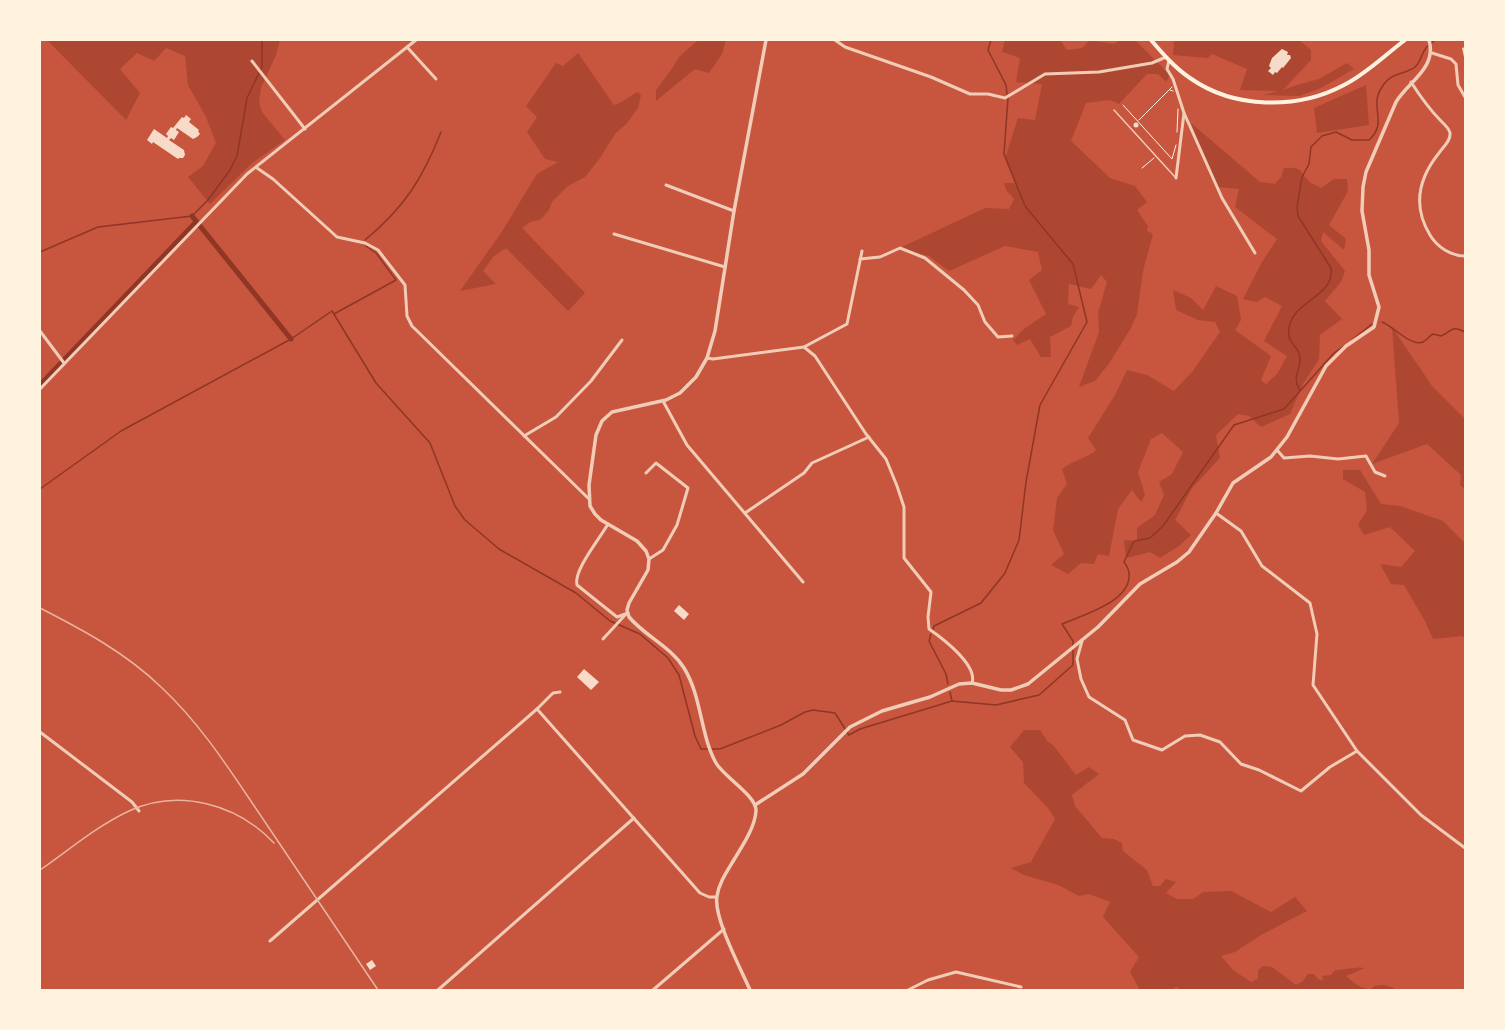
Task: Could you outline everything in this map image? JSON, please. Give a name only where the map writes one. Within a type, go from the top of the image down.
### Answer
[{"type":"main road","points":[[1151,40],[1167,59],[1195,82],[1223,94],[1259,102],[1283,103],[1323,95],[1344,86],[1405,40]]},
{"type":"street","points":[[40,389],[247,174],[257,168],[416,40]]},
{"type":"street","points":[[589,500],[594,446],[596,435],[602,421],[618,410],[673,398],[696,378],[708,358],[715,331],[734,211],[766,40]]},
{"type":"street","points":[[835,40],[845,47],[931,77],[970,94],[988,94],[1005,98],[1045,74],[1099,72],[1167,59],[1167,69],[1174,83],[1184,113],[1222,198],[1255,253]]},
{"type":"street","points":[[755,805],[802,774],[849,729],[882,710],[930,697],[959,684],[972,683],[1001,690],[1011,690],[1028,684],[1067,654],[1098,627],[1140,584],[1177,562],[1189,552],[1216,513],[1233,484],[1271,457],[1287,437],[1326,366],[1346,346],[1374,327],[1379,307],[1369,275],[1369,250],[1362,211],[1363,187],[1366,172],[1396,102],[1402,92],[1425,68],[1432,51],[1429,40]]},
{"type":"street","points":[[407,47],[436,79]]},
{"type":"street","points":[[1432,51],[1451,59],[1456,64],[1458,85],[1465,97]]},
{"type":"street","points":[[252,61],[305,129]]},
{"type":"street","points":[[1411,82],[1426,105],[1449,128],[1450,135],[1448,142],[1430,165],[1423,181],[1420,197],[1420,212],[1433,241],[1443,250],[1465,256]]},
{"type":"street","points":[[1176,178],[1184,113]]},
{"type":"street","points":[[257,168],[273,179],[337,237],[365,242],[378,250],[405,285],[407,316],[412,326],[589,500],[595,514],[608,524],[637,541],[646,551],[649,559],[648,570],[629,603],[628,613],[636,624],[666,649],[685,669],[695,695],[712,754],[724,774],[751,799],[755,805],[756,811],[750,829],[723,879],[716,897],[717,906],[724,929],[750,990]]},
{"type":"street","points":[[666,185],[734,211]]},
{"type":"street","points":[[614,234],[725,267]]},
{"type":"street","points":[[860,259],[880,257],[900,248],[925,258],[964,290],[978,305],[985,322],[998,336],[1012,336]]},
{"type":"street","points":[[708,358],[713,359],[804,347],[847,324],[862,251]]},
{"type":"street","points":[[40,331],[64,363]]},
{"type":"street","points":[[524,436],[556,417],[591,381],[622,340]]},
{"type":"street","points":[[804,347],[815,356],[886,460],[904,507],[904,558],[931,592],[928,617],[929,629],[957,652],[973,674],[972,683]]},
{"type":"street","points":[[663,401],[687,445],[803,582]]},
{"type":"street","points":[[745,513],[804,473],[812,464],[869,437]]},
{"type":"street","points":[[1277,450],[1284,458],[1310,456],[1338,459],[1366,456],[1375,472],[1385,476]]},
{"type":"street","points":[[646,473],[656,463],[688,488],[677,525],[663,550],[649,559]]},
{"type":"street","points":[[1216,513],[1241,531],[1262,566],[1310,603],[1317,634],[1313,685],[1320,698],[1330,708],[1357,751],[1421,815],[1465,848]]},
{"type":"street","points":[[608,524],[580,569],[576,579],[577,585],[617,617],[628,613]]},
{"type":"street","points":[[603,639],[628,613]]},
{"type":"street","points":[[1082,641],[1077,659],[1081,679],[1089,697],[1125,720],[1133,740],[1162,750],[1185,736],[1200,734],[1220,742],[1241,764],[1259,770],[1301,791],[1330,767],[1357,751]]},
{"type":"street","points":[[270,941],[537,709],[553,693],[560,692]]},
{"type":"street","points":[[537,709],[700,893],[709,897],[716,897]]},
{"type":"street","points":[[40,732],[132,802],[139,812]]},
{"type":"street","points":[[438,990],[634,818]]},
{"type":"street","points":[[653,990],[724,929]]},
{"type":"street","points":[[908,990],[928,980],[956,972],[1021,987]]},
{"type":"lane","points":[[1114,110],[1176,178]]},
{"type":"path","points":[[1138,120],[1170,90],[1174,83]]},
{"type":"path","points":[[1170,90],[1174,91],[1175,95]]},
{"type":"path","points":[[1123,105],[1172,159],[1174,157],[1176,142]]},
{"type":"path","points":[[1177,135],[1179,112],[1178,106]]},
{"type":"path","points":[[1142,168],[1156,156]]},
{"type":"shaded area","points":[[47,40],[280,40],[276,55],[261,88],[259,102],[262,112],[285,140],[252,163],[210,204],[188,177],[203,166],[216,143],[206,117],[188,85],[185,56],[166,48],[154,61],[137,53],[120,69],[140,93],[126,120]]},
{"type":"shaded area","points":[[698,40],[726,40],[722,54],[709,73],[695,69],[656,101],[656,90],[679,57]]},
{"type":"shaded area","points":[[1005,40],[1060,40],[1067,50],[1082,48],[1090,40],[1114,44],[1121,40],[1135,40],[1170,75],[1166,82],[1158,74],[1147,74],[1119,104],[1110,100],[1086,103],[1071,141],[1110,178],[1135,186],[1147,202],[1137,210],[1148,226],[1147,231],[1153,234],[1143,271],[1137,314],[1131,328],[1110,362],[1095,381],[1079,387],[1099,332],[1098,313],[1107,282],[1101,275],[1091,289],[1069,284],[1068,304],[1079,307],[1073,317],[1071,326],[1050,337],[1051,357],[1041,357],[1030,339],[1017,345],[1013,340],[1024,329],[1046,314],[1029,280],[1042,270],[1038,252],[1005,246],[949,271],[929,256],[900,248],[985,208],[1009,209],[1014,199],[1006,190],[1004,183],[1016,183],[1005,159],[1018,118],[1035,120],[1042,84],[1016,82],[1020,58],[1002,52]]},
{"type":"shaded area","points":[[1174,40],[1299,40],[1311,50],[1311,60],[1283,90],[1319,79],[1347,63],[1354,69],[1319,89],[1299,96],[1263,95],[1278,91],[1240,90],[1247,69],[1212,54],[1208,58],[1173,55]]},
{"type":"shaded area","points":[[578,53],[614,105],[638,92],[641,95],[638,108],[627,123],[615,134],[600,158],[585,177],[568,186],[552,202],[549,210],[540,220],[530,222],[522,228],[585,293],[568,311],[506,248],[493,257],[483,271],[496,284],[460,291],[501,233],[537,174],[558,162],[545,159],[527,132],[537,117],[526,106],[556,63],[563,66]]},
{"type":"shaded area","points":[[1366,85],[1369,125],[1317,133],[1314,108]]},
{"type":"shaded area","points":[[1191,123],[1260,182],[1275,184],[1281,177],[1284,168],[1298,169],[1311,183],[1321,188],[1334,179],[1347,179],[1348,191],[1329,225],[1346,239],[1344,250],[1323,232],[1321,241],[1345,271],[1341,282],[1325,301],[1342,319],[1320,335],[1319,359],[1303,384],[1290,414],[1261,427],[1249,416],[1238,414],[1216,435],[1220,458],[1192,488],[1175,520],[1191,535],[1179,546],[1160,558],[1150,552],[1126,558],[1124,540],[1137,541],[1137,528],[1155,515],[1164,495],[1159,482],[1172,474],[1183,452],[1162,433],[1151,439],[1138,472],[1145,495],[1141,502],[1132,490],[1118,509],[1109,556],[1098,554],[1094,564],[1081,563],[1068,574],[1051,565],[1064,554],[1053,530],[1057,498],[1067,484],[1062,469],[1088,456],[1096,450],[1088,438],[1115,395],[1127,370],[1147,375],[1174,391],[1192,372],[1220,332],[1215,322],[1198,320],[1176,310],[1173,290],[1191,298],[1203,310],[1216,286],[1237,296],[1241,320],[1235,330],[1271,356],[1261,380],[1266,384],[1277,374],[1287,356],[1264,341],[1282,306],[1265,297],[1257,302],[1243,299],[1262,262],[1277,239],[1235,207],[1239,189],[1217,187]]},
{"type":"shaded area","points":[[1392,327],[1432,386],[1465,419],[1465,489],[1460,485],[1461,475],[1427,444],[1372,464],[1399,423]]},
{"type":"shaded area","points":[[1343,470],[1360,470],[1381,504],[1400,506],[1443,521],[1465,543],[1465,639],[1462,636],[1433,639],[1425,621],[1404,585],[1391,584],[1380,564],[1401,567],[1415,551],[1390,527],[1364,535],[1358,525],[1367,510],[1365,492],[1343,479]]},
{"type":"shaded area","points":[[1024,730],[1040,730],[1048,742],[1053,745],[1076,775],[1089,767],[1099,774],[1072,795],[1075,806],[1102,838],[1114,839],[1122,843],[1123,851],[1147,870],[1153,886],[1160,886],[1166,879],[1176,882],[1166,893],[1177,899],[1193,899],[1203,892],[1231,891],[1271,912],[1295,897],[1307,911],[1261,935],[1235,952],[1221,956],[1233,970],[1251,982],[1258,979],[1258,970],[1263,966],[1272,967],[1296,985],[1302,982],[1308,974],[1314,974],[1318,979],[1323,981],[1322,976],[1331,975],[1335,970],[1365,968],[1346,976],[1364,988],[1371,989],[1374,986],[1385,985],[1399,990],[1180,990],[1177,987],[1169,990],[1140,990],[1130,972],[1139,957],[1103,917],[1110,902],[1089,894],[1079,896],[1058,885],[1024,875],[1011,868],[1031,862],[1055,819],[1048,808],[1024,783],[1023,762],[1010,747]]},
{"type":"building","points":[[1465,47],[1465,57],[1464,57],[1462,48]]},
{"type":"building","points":[[1282,49],[1288,52],[1287,55],[1290,55],[1291,58],[1283,68],[1282,67],[1273,75],[1268,71],[1271,68],[1269,66],[1272,58]]},
{"type":"building","points":[[186,115],[191,119],[189,122],[199,130],[198,131],[200,134],[193,139],[177,128],[176,130],[179,132],[174,140],[171,138],[169,140],[184,150],[185,155],[183,158],[178,159],[153,142],[152,144],[147,140],[154,129],[167,138],[168,136],[166,134],[171,127],[173,128],[182,117],[184,118]]},
{"type":"building","points":[[1134,123],[1138,123],[1138,127],[1134,127]]},
{"type":"building","points":[[679,605],[689,614],[684,620],[674,611]]},
{"type":"building","points":[[584,669],[599,682],[591,690],[577,677]]},
{"type":"building","points":[[372,960],[376,966],[370,970],[366,964]]},
{"type":"waterway","points":[[40,252],[98,227],[192,216],[208,200],[230,170],[237,156],[247,98],[262,67],[262,40]]},
{"type":"waterway","points":[[991,40],[988,50],[1006,85],[1007,94]]},
{"type":"waterway","points":[[1300,391],[1296,380],[1300,358],[1298,350],[1289,338],[1289,328],[1292,319],[1298,311],[1321,292],[1327,286],[1331,278],[1331,268],[1298,216],[1297,207],[1302,177],[1309,164],[1311,147],[1322,136],[1336,132],[1352,140],[1369,140],[1378,127],[1377,101],[1378,94],[1382,87],[1390,78],[1415,67],[1419,63],[1426,48],[1435,40]]},
{"type":"waterway","points":[[933,630],[934,626],[981,603],[1005,573],[1019,540],[1026,482],[1040,405],[1087,322],[1073,264],[1025,206],[1004,154],[1008,98]]},
{"type":"waterway","points":[[365,240],[391,216],[411,191],[427,164],[441,132]]},
{"type":"waterway","points":[[192,216],[291,339]]},
{"type":"waterway","points":[[40,385],[196,222]]},
{"type":"waterway","points":[[334,314],[396,280],[376,253],[366,246]]},
{"type":"waterway","points":[[40,489],[121,431],[291,339],[332,311],[376,383],[430,443],[455,506],[465,520],[499,549],[576,593],[610,621],[640,634],[668,658],[679,675],[695,736],[701,749],[720,749],[781,725],[805,712],[813,710],[835,713],[849,735],[860,729],[952,701],[996,705],[1039,695],[1073,665],[1073,641],[1062,624],[1093,612],[1114,600],[1123,592],[1128,583],[1129,573],[1124,562],[1134,541],[1150,538],[1163,526],[1234,425],[1284,409],[1334,353],[1344,346]]},
{"type":"waterway","points":[[1382,322],[1413,342],[1418,343],[1423,342],[1433,334],[1441,336],[1454,329],[1465,332]]},
{"type":"waterway","points":[[1352,340],[1372,324]]},
{"type":"waterway","points":[[931,634],[929,641],[946,674],[948,684]]},
{"type":"waterway","points":[[950,692],[952,701]]},
{"type":"railway","points":[[40,608],[104,643],[119,653],[148,675],[176,702],[204,734],[229,769],[378,990]]},
{"type":"railway","points":[[40,870],[94,831],[117,817],[148,804],[168,801],[187,801],[206,804],[225,810],[243,818],[259,829],[274,843]]}]
